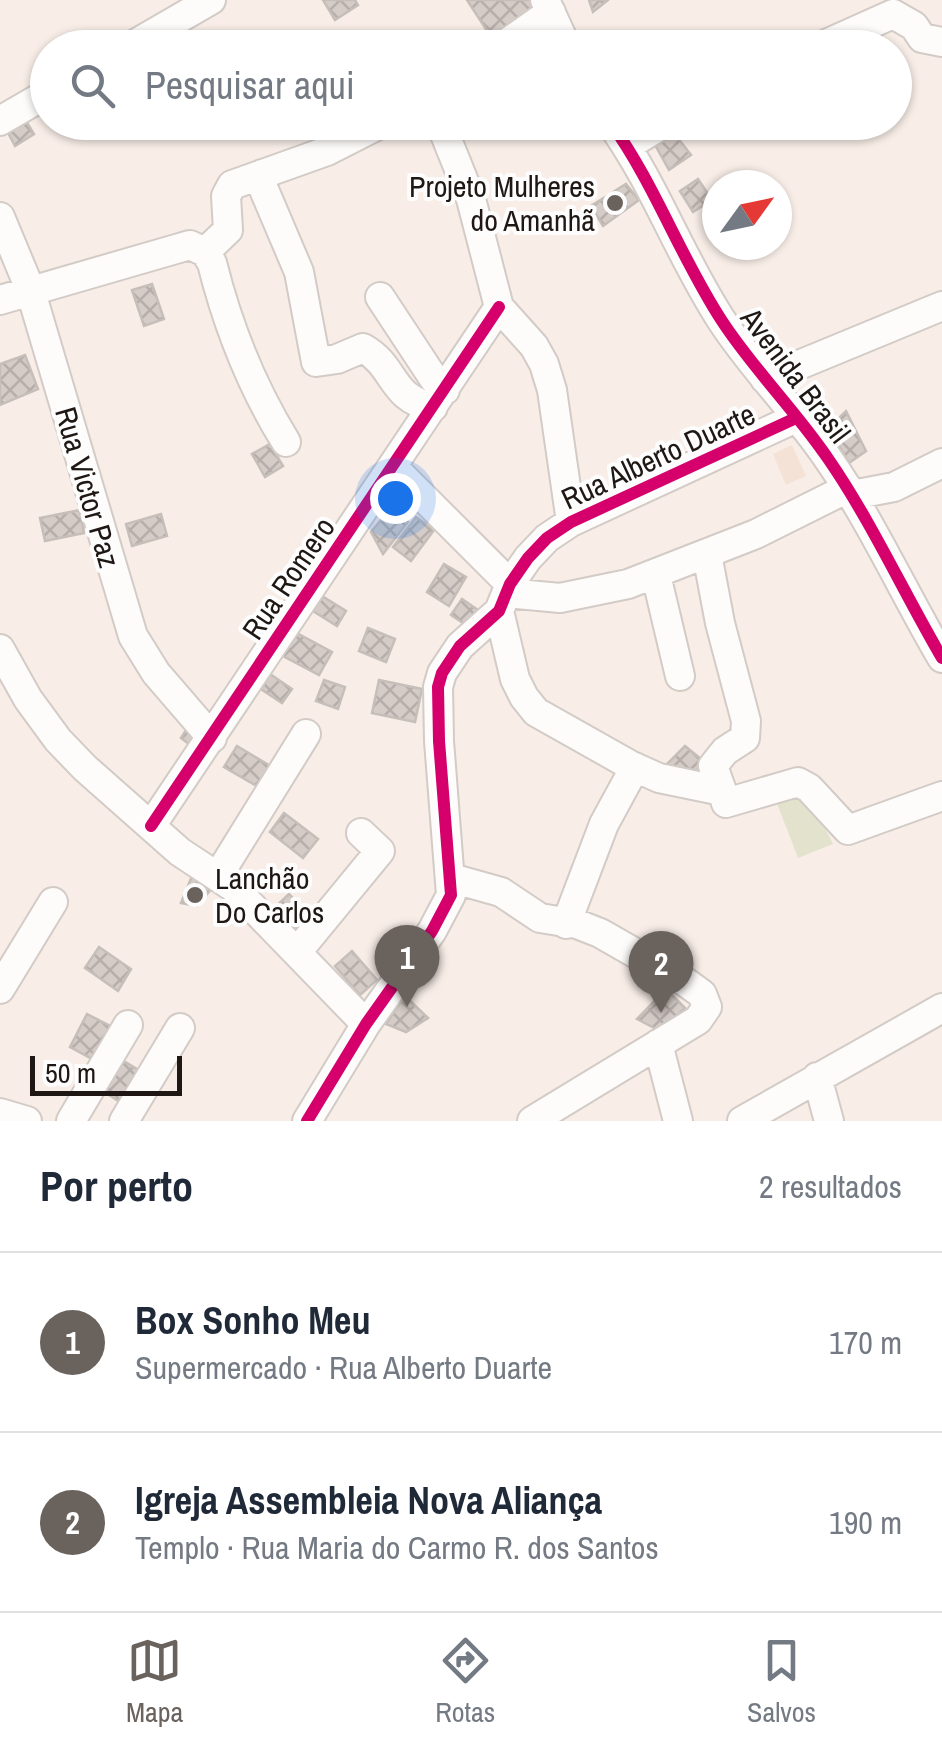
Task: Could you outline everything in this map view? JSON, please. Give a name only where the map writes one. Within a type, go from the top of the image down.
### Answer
[{"type":"street","points":[[159,30],[211,0]]},
{"type":"street","points":[[521,30],[548,6],[559,30]]},
{"type":"street","points":[[858,30],[893,14],[914,26],[922,38],[942,42]]},
{"type":"street","points":[[0,121],[30,104]]},
{"type":"street","points":[[205,252],[228,230],[227,190],[238,181],[349,140]]},
{"type":"street","points":[[447,140],[471,199],[500,307],[534,346],[544,364],[552,390],[572,522]]},
{"type":"street","name":"Avenida Brasil","points":[[621,140],[723,322],[814,437],[850,491],[942,658]]},
{"type":"street","points":[[262,174],[262,186],[299,272],[316,362],[337,359],[363,348],[376,355],[395,386],[412,403],[439,399],[434,380],[380,297]]},
{"type":"street","name":"Rua Victor Paz","points":[[0,216],[30,289],[133,636],[156,673],[212,738]]},
{"type":"street","points":[[0,300],[190,246],[205,252],[212,263],[242,361],[286,442]]},
{"type":"street","points":[[765,379],[942,306]]},
{"type":"street","name":"Rua Romero","points":[[151,826],[500,307]]},
{"type":"street","name":"Rua Alberto Duarte","points":[[307,1121],[452,895],[438,687],[449,659],[505,596],[547,538],[572,522],[796,418]]},
{"type":"street","points":[[505,596],[560,598],[588,594],[656,574],[850,491],[894,487],[942,463]]},
{"type":"street","points":[[393,467],[505,596],[515,679],[536,712],[659,778],[722,790]]},
{"type":"street","points":[[707,554],[720,623],[746,721],[745,738],[713,766],[726,803],[798,782],[809,788],[848,830],[942,796]]},
{"type":"street","points":[[656,574],[680,676]]},
{"type":"street","points":[[0,649],[28,699],[85,768],[180,852],[218,876],[366,1024]]},
{"type":"street","points":[[218,876],[306,734]]},
{"type":"street","points":[[566,924],[604,824],[635,767]]},
{"type":"street","points":[[297,952],[380,851],[361,833]]},
{"type":"street","points":[[451,878],[501,892],[540,918],[600,933],[631,948],[702,994],[707,1008],[698,1020],[532,1121]]},
{"type":"street","points":[[0,990],[53,902]]},
{"type":"street","points":[[742,1121],[942,1008]]},
{"type":"street","points":[[71,1121],[128,1025]]},
{"type":"street","points":[[124,1121],[180,1028]]},
{"type":"street","points":[[658,1044],[678,1121]]},
{"type":"street","points":[[818,1077],[829,1121]]},
{"type":"street","points":[[0,1112],[27,1121]]},
{"type":"shaded area","points":[[792,445],[806,476],[786,485],[773,454]]},
{"type":"green space","points":[[807,793],[833,844],[798,858],[776,801]]},
{"type":"building","points":[[323,0],[355,0],[358,5],[335,20]]},
{"type":"building","points":[[467,0],[536,0],[541,9],[513,30],[487,30]]},
{"type":"building","points":[[589,0],[608,0],[593,12]]},
{"type":"building","points":[[23,116],[30,137],[15,146],[5,127]]},
{"type":"building","points":[[679,140],[691,155],[669,170],[654,143]]},
{"type":"building","points":[[698,179],[702,185],[702,206],[693,212],[680,191]]},
{"type":"building","name":"Projeto Mulheres do Amanhã","points":[[626,184],[639,200],[603,226],[591,206]]},
{"type":"building","points":[[152,284],[164,319],[144,326],[132,290]]},
{"type":"building","points":[[25,355],[38,389],[0,405],[0,364]]},
{"type":"building","points":[[846,411],[866,451],[849,463],[829,428]]},
{"type":"building","points":[[270,444],[283,466],[265,477],[252,454]]},
{"type":"building","points":[[392,507],[408,522],[383,554],[371,532]]},
{"type":"building","points":[[80,510],[84,533],[45,541],[40,518]]},
{"type":"building","points":[[161,514],[167,536],[132,546],[126,524]]},
{"type":"building","points":[[416,517],[434,530],[411,561],[393,547]]},
{"type":"building","points":[[444,564],[466,577],[449,606],[427,592]]},
{"type":"building","points":[[322,596],[346,611],[337,626],[313,611]]},
{"type":"building","points":[[462,599],[478,610],[466,625],[451,615]]},
{"type":"building","points":[[368,628],[395,639],[386,662],[359,651]]},
{"type":"building","points":[[293,631],[332,652],[319,675],[281,655]]},
{"type":"building","points":[[270,674],[292,689],[282,703],[261,689]]},
{"type":"building","points":[[324,680],[345,687],[338,709],[316,701]]},
{"type":"building","points":[[379,680],[422,689],[415,722],[372,713]]},
{"type":"building","points":[[190,724],[202,734],[194,748],[181,738]]},
{"type":"building","points":[[237,746],[272,767],[260,788],[224,767]]},
{"type":"building","points":[[685,746],[706,763],[683,781],[665,766]]},
{"type":"building","points":[[284,813],[318,839],[303,858],[270,832]]},
{"type":"building","name":"Lanchão Do Carlos","points":[[192,876],[212,888],[197,906],[181,903]]},
{"type":"building","points":[[289,894],[317,923],[300,941],[271,911]]},
{"type":"building","points":[[99,947],[131,969],[118,991],[85,968]]},
{"type":"building","points":[[352,951],[377,980],[360,995],[335,966]]},
{"type":"building","points":[[666,989],[685,1008],[660,1031],[637,1019]]},
{"type":"building","points":[[405,996],[428,1018],[406,1032],[386,1024]]},
{"type":"building","points":[[87,1014],[116,1029],[96,1061],[70,1047]]},
{"type":"building","points":[[117,1057],[140,1071],[120,1102],[98,1088]]},
{"type":"cycle path","points":[[622,140],[722,321],[844,483],[942,658]]},
{"type":"cycle path","points":[[151,826],[499,307]]},
{"type":"cycle path","points":[[307,1121],[366,1024],[432,931],[451,895],[438,687],[442,673],[460,646],[499,611],[510,584],[547,538],[571,522],[796,418]]},
{"type":"place","name":"Projeto Mulheres do Amanhã","points":[[615,203]]},
{"type":"place","name":"Lanchão Do Carlos","points":[[195,895]]},
{"type":"place","name":"Box Sonho Meu","points":[[407,1007]]},
{"type":"place","name":"Igreja Assembleia Nova Aliança","points":[[661,1013]]}]
